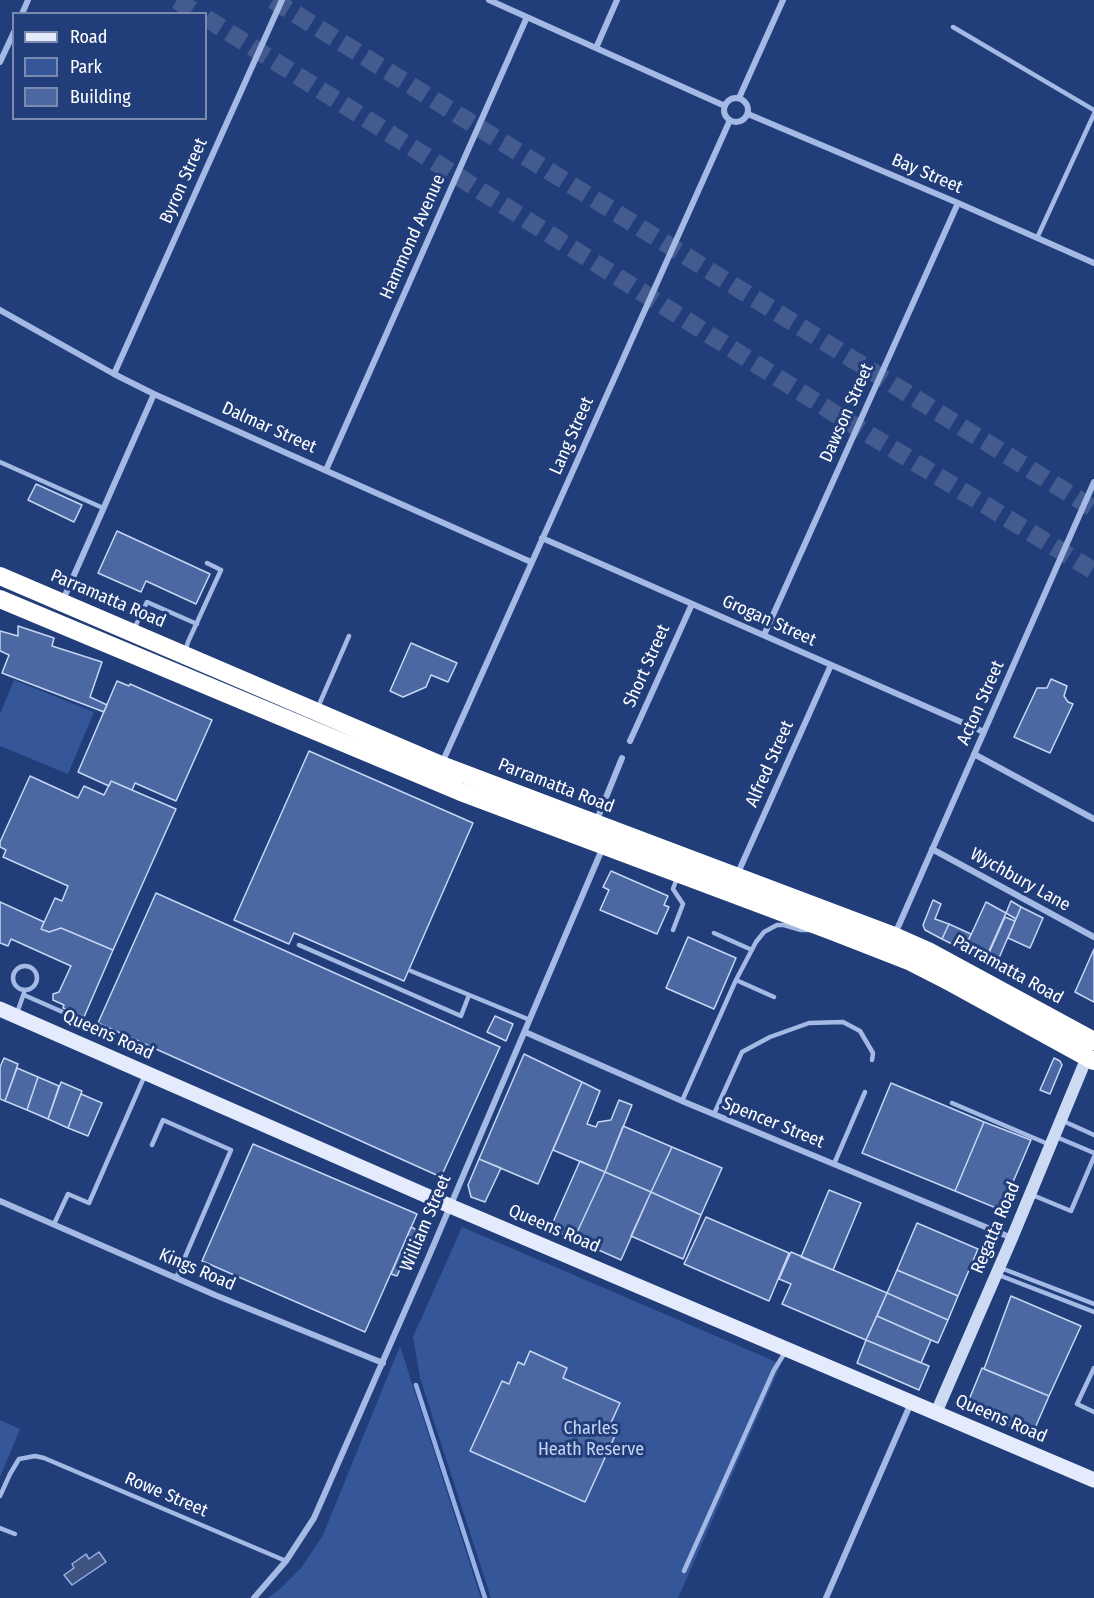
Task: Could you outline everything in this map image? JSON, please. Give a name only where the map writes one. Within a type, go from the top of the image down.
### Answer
[{"type":"highway","name":"Parramatta Road","points":[[0,576],[441,765],[894,936],[937,955],[1092,1053]]},
{"type":"highway","points":[[0,599],[461,792],[909,961],[1092,1053]]},
{"type":"main road","name":"Queens Road","points":[[0,1009],[450,1206],[1094,1480]]},
{"type":"street","name":"Byron Street","points":[[114,374],[282,0]]},
{"type":"street","points":[[489,0],[725,106]]},
{"type":"street","points":[[596,48],[617,0]]},
{"type":"street","points":[[740,98],[783,0]]},
{"type":"street","name":"Hammond Avenue","points":[[326,470],[527,17]]},
{"type":"street","points":[[0,62],[12,36]]},
{"type":"street","points":[[740,98],[747,103],[748,114],[739,122],[730,120],[724,113],[725,106],[729,100],[740,98]]},
{"type":"street","name":"Bay Street","points":[[748,114],[1094,263]]},
{"type":"street","name":"Lang Street","points":[[441,765],[730,120]]},
{"type":"street","name":"Dawson Street","points":[[764,635],[958,203]]},
{"type":"street","name":"Dalmar Street","points":[[0,310],[154,394],[531,562]]},
{"type":"street","points":[[62,603],[154,394]]},
{"type":"street","name":"Acton Street","points":[[894,936],[1094,482]]},
{"type":"street","name":"Grogan Street","points":[[542,538],[984,732]]},
{"type":"street","name":"Short Street","points":[[630,741],[692,604]]},
{"type":"street","name":"Alfred Street","points":[[736,876],[831,665]]},
{"type":"street","points":[[974,754],[1094,819]]},
{"type":"street","points":[[595,824],[622,758]]},
{"type":"street","name":"William Street","points":[[254,1598],[286,1561],[314,1518],[383,1363],[603,846]]},
{"type":"street","name":"Wychbury Lane","points":[[933,849],[1094,937]]},
{"type":"street","name":"Spencer Street","points":[[525,1032],[682,1101],[1012,1238]]},
{"type":"street","name":"Regatta Road","points":[[936,1413],[1061,1120],[1092,1053]]},
{"type":"street","name":"Kings Road","points":[[0,1201],[176,1278],[383,1363]]},
{"type":"street","points":[[826,1598],[912,1401]]},
{"type":"lane","points":[[953,27],[1094,112],[1037,238]]},
{"type":"lane","points":[[0,462],[103,508]]},
{"type":"lane","points":[[185,655],[220,570],[207,563]]},
{"type":"lane","points":[[133,632],[147,602],[197,624]]},
{"type":"lane","points":[[316,712],[349,636]]},
{"type":"lane","points":[[673,930],[683,904],[673,888],[679,874]]},
{"type":"lane","points":[[682,1101],[736,980],[756,942],[764,932],[777,925],[801,930],[832,931]]},
{"type":"lane","points":[[714,933],[752,950]]},
{"type":"lane","points":[[299,945],[460,1016],[469,995]]},
{"type":"lane","points":[[16,1015],[24,992],[34,986],[37,978],[34,971],[28,967],[17,969],[13,976],[16,986],[24,992],[74,1017]]},
{"type":"lane","points":[[411,971],[530,1020]]},
{"type":"lane","points":[[736,980],[774,997]]},
{"type":"lane","points":[[714,1114],[742,1052],[770,1037],[809,1023],[843,1022],[860,1031],[873,1053],[872,1060]]},
{"type":"lane","points":[[54,1224],[68,1194],[89,1203],[146,1073]]},
{"type":"lane","points":[[834,1164],[865,1092]]},
{"type":"lane","points":[[952,1103],[1052,1141],[1094,1153]]},
{"type":"lane","points":[[152,1145],[163,1120],[231,1150],[176,1278]]},
{"type":"lane","points":[[1061,1120],[1094,1135]]},
{"type":"lane","points":[[1030,1194],[1071,1211],[1094,1157]]},
{"type":"lane","points":[[998,1271],[1094,1304]]},
{"type":"lane","points":[[998,1271],[1094,1312]]},
{"type":"lane","points":[[684,1571],[774,1370],[788,1349]]},
{"type":"lane","points":[[1094,1368],[1077,1404],[1094,1412]]},
{"type":"lane","name":"Rowe Street","points":[[0,1496],[19,1459],[35,1456],[44,1458],[286,1561]]},
{"type":"lane","points":[[0,1528],[15,1534]]},
{"type":"green space","points":[[14,680],[94,712],[68,774],[0,746],[0,714]]},
{"type":"green space","name":"Charles Heath Reserve","points":[[462,1227],[781,1364],[678,1598],[491,1598],[420,1378],[413,1337]]},
{"type":"green space","points":[[400,1346],[481,1598],[268,1598],[301,1568],[323,1535]]},
{"type":"green space","points":[[0,1420],[20,1429],[0,1477]]},
{"type":"shaded area","points":[[99,1552],[106,1562],[72,1585],[64,1575],[74,1568],[72,1564],[86,1554],[89,1559]]},
{"type":"building","points":[[36,484],[82,505],[74,522],[28,500]]},
{"type":"building","points":[[117,531],[210,574],[196,604],[146,581],[141,592],[98,573]]},
{"type":"building","points":[[18,626],[54,638],[52,646],[102,662],[90,697],[107,705],[104,712],[2,673],[9,655],[0,651],[0,631],[18,636]]},
{"type":"building","points":[[411,643],[457,663],[448,682],[431,675],[426,687],[403,697],[390,691]]},
{"type":"building","points":[[1051,679],[1067,686],[1064,696],[1068,702],[1073,704],[1050,753],[1014,737],[1037,688],[1047,688]]},
{"type":"building","points":[[117,681],[129,686],[130,684],[212,720],[176,801],[135,783],[132,790],[111,781],[109,786],[78,772]]},
{"type":"building","points":[[309,751],[473,823],[404,981],[294,933],[289,944],[234,920]]},
{"type":"building","points":[[30,776],[78,798],[84,786],[104,795],[111,781],[176,809],[113,950],[61,928],[49,932],[41,929],[55,898],[62,901],[68,886],[3,857],[6,850],[0,847],[0,842]]},
{"type":"building","points":[[611,871],[668,896],[664,905],[669,907],[657,934],[600,910],[609,890],[603,887]]},
{"type":"building","points":[[156,893],[500,1047],[441,1177],[98,1023]]},
{"type":"building","points":[[933,900],[941,904],[935,919],[949,924],[942,939],[925,930],[923,925]]},
{"type":"building","points":[[1011,901],[1021,907],[1016,919],[1006,913]]},
{"type":"building","points":[[0,902],[44,922],[41,929],[49,932],[61,928],[113,950],[84,1017],[63,1008],[64,1005],[53,1000],[53,994],[59,992],[71,966],[11,939],[8,946],[0,943]]},
{"type":"building","points":[[986,902],[1006,913],[985,960],[964,950]]},
{"type":"building","points":[[1021,907],[1043,918],[1030,948],[1008,938]]},
{"type":"building","points":[[1005,917],[1015,921],[999,958],[989,953]]},
{"type":"building","points":[[949,924],[971,934],[964,950],[942,939]]},
{"type":"building","points":[[688,937],[736,958],[714,1009],[666,988]]},
{"type":"building","points":[[1094,949],[1094,1002],[1075,992]]},
{"type":"building","points":[[989,953],[999,958],[995,967],[985,962]]},
{"type":"building","points":[[495,1016],[513,1024],[506,1041],[487,1032]]},
{"type":"building","points":[[524,1054],[582,1082],[538,1184],[479,1159]]},
{"type":"building","points":[[4,1058],[18,1064],[5,1101],[0,1099],[0,1067]]},
{"type":"building","points":[[1054,1058],[1062,1065],[1050,1094],[1040,1090]]},
{"type":"building","points":[[17,1068],[38,1077],[27,1110],[5,1101]]},
{"type":"building","points":[[38,1077],[59,1086],[48,1119],[27,1110]]},
{"type":"building","points":[[61,1082],[82,1091],[68,1128],[48,1119]]},
{"type":"building","points":[[582,1082],[600,1091],[587,1124],[596,1127],[598,1122],[611,1120],[619,1100],[632,1105],[605,1172],[553,1150]]},
{"type":"building","points":[[891,1083],[984,1122],[955,1191],[862,1153]]},
{"type":"building","points":[[81,1094],[102,1103],[88,1136],[68,1128]]},
{"type":"building","points":[[984,1122],[1031,1140],[1001,1210],[955,1191]]},
{"type":"building","points":[[623,1126],[672,1147],[651,1192],[605,1172]]},
{"type":"building","points":[[253,1144],[417,1214],[365,1332],[202,1261]]},
{"type":"building","points":[[672,1147],[722,1168],[701,1215],[651,1192]]},
{"type":"building","points":[[479,1159],[501,1168],[485,1202],[471,1197],[468,1185]]},
{"type":"building","points":[[580,1161],[605,1172],[574,1239],[550,1229]]},
{"type":"building","points":[[605,1172],[651,1192],[621,1260],[574,1239]]},
{"type":"building","points":[[829,1190],[861,1203],[833,1270],[801,1257]]},
{"type":"building","points":[[651,1192],[701,1215],[683,1259],[631,1236]]},
{"type":"building","points":[[706,1217],[789,1253],[769,1301],[684,1264]]},
{"type":"building","points":[[917,1223],[978,1249],[958,1296],[897,1270]]},
{"type":"building","points":[[411,1227],[417,1230],[397,1276],[391,1274]]},
{"type":"building","points":[[791,1252],[887,1293],[866,1340],[782,1304],[791,1284],[779,1279]]},
{"type":"building","points":[[897,1270],[958,1296],[948,1320],[887,1293]]},
{"type":"building","points":[[887,1293],[948,1320],[938,1343],[877,1316]]},
{"type":"building","points":[[1011,1296],[1081,1326],[1049,1396],[984,1369]]},
{"type":"building","points":[[877,1316],[931,1340],[921,1363],[866,1340]]},
{"type":"building","points":[[866,1340],[929,1366],[919,1390],[857,1363]]},
{"type":"building","points":[[530,1351],[567,1368],[563,1378],[620,1403],[610,1425],[618,1429],[585,1502],[470,1451],[502,1381],[509,1384],[518,1362],[524,1365]]},
{"type":"building","points":[[982,1368],[1049,1396],[1032,1435],[966,1407]]},
{"type":"waterway","points":[[416,1385],[485,1598]]},
{"type":"tunnel","points":[[177,0],[195,12]]},
{"type":"tunnel","points":[[273,0],[1094,509]]},
{"type":"tunnel","points":[[207,19],[837,415],[1094,571]]}]
